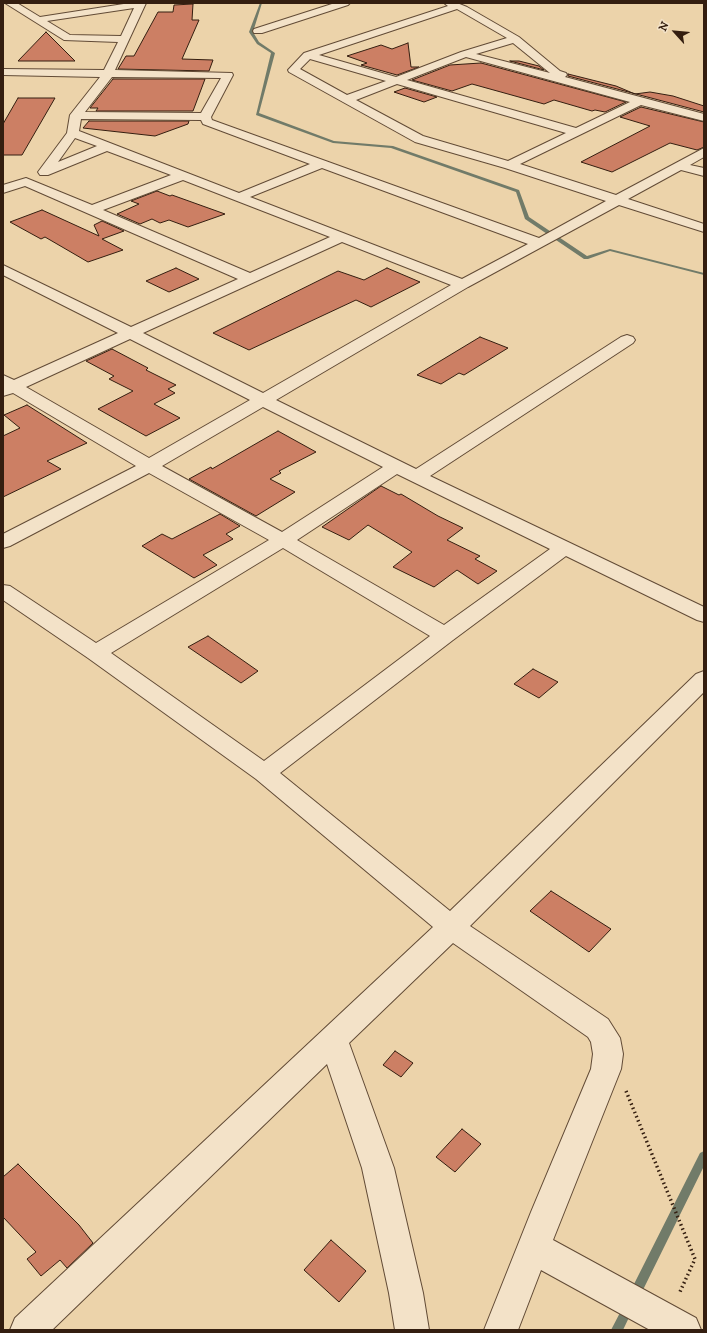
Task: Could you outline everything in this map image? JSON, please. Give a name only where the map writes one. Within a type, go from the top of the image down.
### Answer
[{"type":"street","points":[[10,3],[68,38],[125,39]]},
{"type":"street","points":[[38,20],[142,3]]},
{"type":"street","points":[[45,171],[73,132],[76,115],[108,74],[142,3]]},
{"type":"street","points":[[258,31],[344,3]]},
{"type":"street","points":[[616,94],[557,74],[515,39],[454,4],[308,54],[293,70],[419,139],[509,165],[704,228]]},
{"type":"street","points":[[348,99],[465,54],[515,39]]},
{"type":"street","points":[[308,54],[577,132]]},
{"type":"street","points":[[465,54],[704,118]]},
{"type":"street","points":[[3,72],[228,75],[205,117]]},
{"type":"street","points":[[509,165],[640,101]]},
{"type":"street","points":[[76,115],[205,117]]},
{"type":"street","points":[[205,117],[207,122],[540,243]]},
{"type":"street","points":[[73,132],[463,284]]},
{"type":"street","points":[[3,188],[26,182],[45,171],[108,146]]},
{"type":"street","points":[[3,542],[149,466],[463,284],[704,152]]},
{"type":"street","points":[[239,197],[322,164]]},
{"type":"street","points":[[680,166],[704,172]]},
{"type":"street","points":[[92,210],[184,175]]},
{"type":"street","points":[[26,182],[249,278]]},
{"type":"street","points":[[6,386],[132,333],[249,278],[342,237]]},
{"type":"street","points":[[3,269],[132,333],[262,401],[704,615]]},
{"type":"street","points":[[418,476],[627,340]]},
{"type":"street","points":[[6,386],[283,540],[445,635]]},
{"type":"street","points":[[96,653],[283,540],[396,467]]},
{"type":"street","points":[[264,773],[445,635],[564,548]]},
{"type":"street","points":[[3,592],[96,653],[264,773],[451,927],[598,1028],[605,1038],[608,1054],[606,1069],[501,1330]]},
{"type":"street","points":[[28,1330],[451,927],[704,680]]},
{"type":"street","points":[[333,1039],[378,1168],[406,1293],[412,1330]]},
{"type":"street","points":[[534,1247],[676,1325]]},
{"type":"path","points":[[626,1089],[696,1259],[676,1325]]},
{"type":"building","points":[[193,4],[192,20],[199,20],[182,59],[213,60],[209,71],[118,69],[126,56],[134,56],[158,12],[173,12],[174,5]]},
{"type":"building","points":[[46,32],[75,61],[18,61]]},
{"type":"building","points":[[408,43],[411,67],[419,67],[397,75],[361,65],[367,63],[347,56],[381,45],[392,49]]},
{"type":"building","points":[[510,61],[519,61],[539,66],[544,70]]},
{"type":"building","points":[[481,63],[626,102],[605,112],[595,110],[592,111],[554,100],[544,104],[472,84],[452,91],[412,80],[450,65]]},
{"type":"building","points":[[568,74],[616,86],[633,93],[568,76]]},
{"type":"building","points":[[113,79],[205,79],[193,111],[96,111],[98,108],[90,108]]},
{"type":"building","points":[[405,88],[437,97],[424,102],[394,92]]},
{"type":"building","points":[[650,92],[673,96],[704,106],[704,112],[636,94]]},
{"type":"building","points":[[18,98],[55,98],[22,155],[3,155],[3,124]]},
{"type":"building","points":[[641,107],[704,122],[704,147],[697,150],[670,143],[612,172],[581,162],[650,126],[620,117]]},
{"type":"building","points":[[89,121],[189,121],[188,124],[155,136],[83,128]]},
{"type":"building","points":[[157,191],[225,214],[188,227],[169,220],[160,223],[152,219],[140,224],[117,214],[139,204],[131,201]]},
{"type":"building","points":[[42,210],[99,236],[94,225],[102,221],[124,231],[102,239],[123,250],[88,262],[45,237],[41,239],[10,222]]},
{"type":"building","points":[[176,268],[199,279],[169,292],[146,281]]},
{"type":"building","points":[[387,268],[420,282],[371,307],[356,300],[249,350],[213,333],[338,271],[364,280]]},
{"type":"building","points":[[480,337],[508,348],[464,375],[459,373],[441,384],[417,375]]},
{"type":"building","points":[[112,349],[148,368],[146,370],[176,385],[168,389],[175,393],[154,404],[180,418],[146,436],[98,409],[133,391],[109,379],[114,376],[86,361]]},
{"type":"building","points":[[27,405],[87,443],[47,461],[61,469],[3,497],[3,436],[20,428],[4,415]]},
{"type":"building","points":[[278,431],[316,452],[279,471],[281,473],[270,479],[295,492],[256,516],[189,479],[211,467],[212,469]]},
{"type":"building","points":[[381,486],[399,495],[401,494],[438,516],[463,528],[447,540],[480,556],[475,559],[497,571],[478,584],[457,570],[434,587],[393,567],[412,552],[368,525],[349,540],[322,527]]},
{"type":"building","points":[[220,514],[240,526],[226,534],[233,539],[203,555],[217,565],[194,578],[142,546],[162,534],[172,539]]},
{"type":"building","points":[[208,636],[258,671],[241,683],[188,647]]},
{"type":"building","points":[[533,669],[558,682],[539,698],[514,684]]},
{"type":"building","points":[[551,891],[611,929],[589,952],[530,911]]},
{"type":"building","points":[[395,1051],[413,1063],[401,1077],[383,1065]]},
{"type":"building","points":[[462,1129],[481,1144],[455,1172],[436,1157]]},
{"type":"building","points":[[18,1164],[79,1225],[93,1243],[67,1268],[60,1260],[41,1276],[27,1259],[36,1252],[3,1217],[3,1177]]},
{"type":"building","points":[[331,1240],[366,1271],[339,1302],[304,1270]]},
{"type":"waterway","points":[[261,3],[251,32],[258,43],[273,53],[257,114],[333,142],[392,147],[518,191],[527,218],[586,258],[610,250],[704,274]]},
{"type":"waterway","points":[[635,1294],[704,1156]]},
{"type":"waterway","points":[[617,1330],[628,1309]]}]
